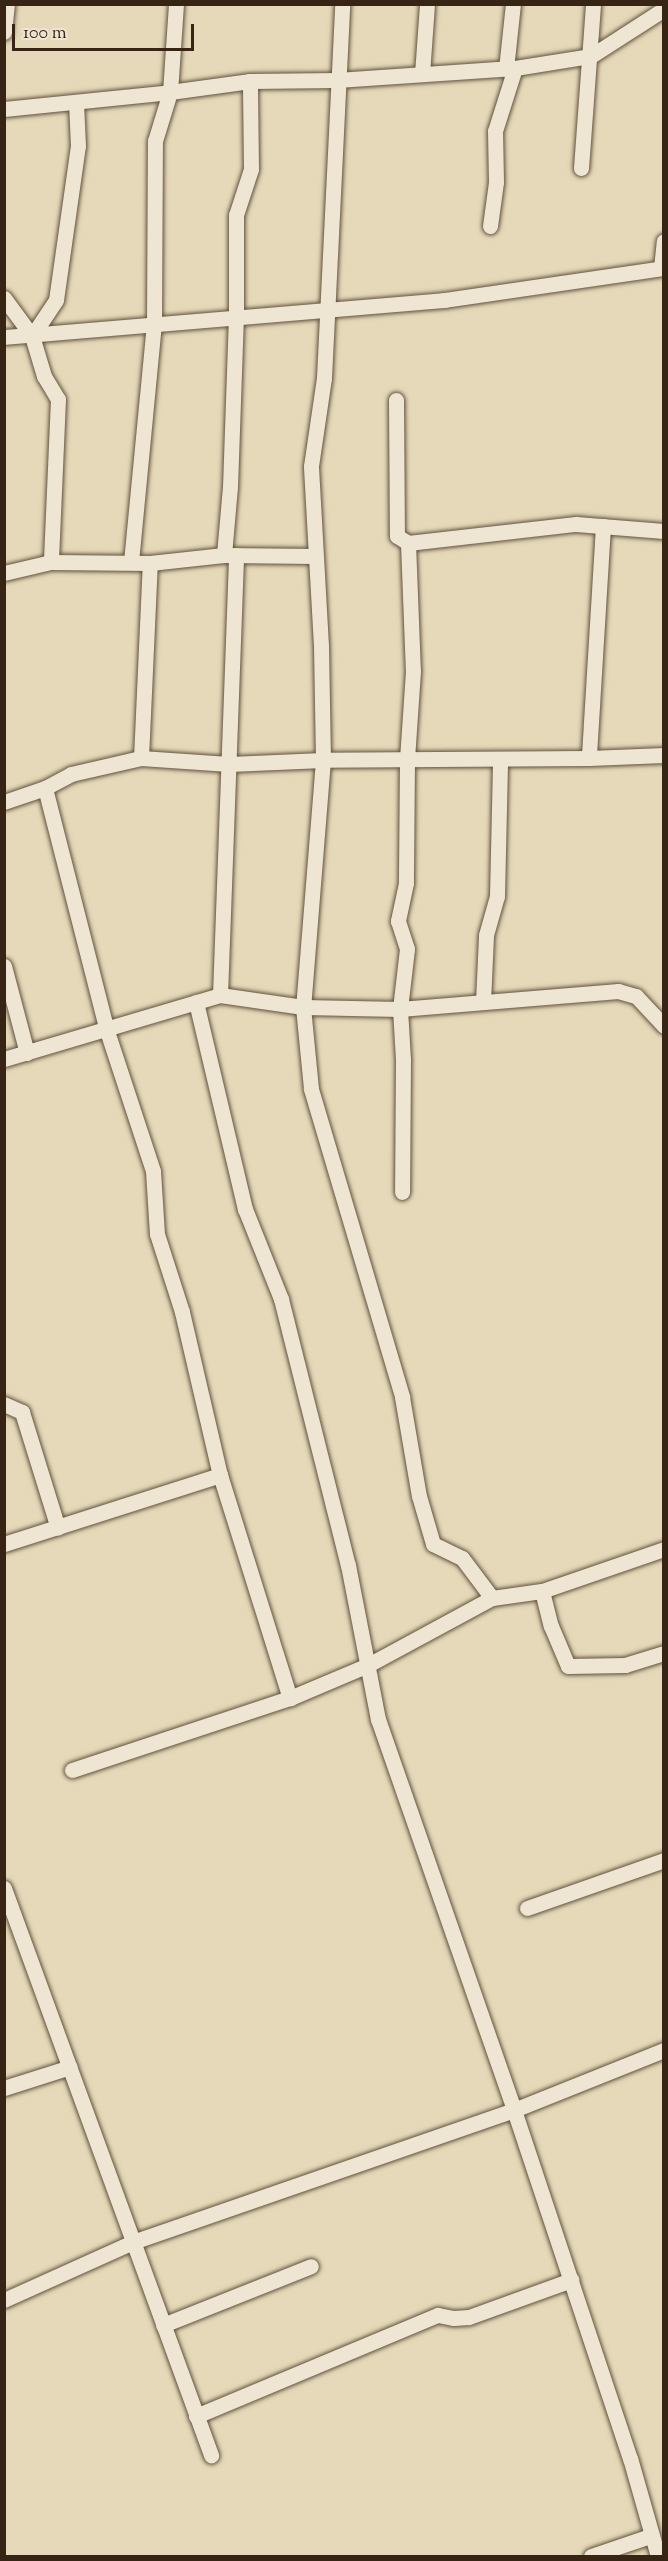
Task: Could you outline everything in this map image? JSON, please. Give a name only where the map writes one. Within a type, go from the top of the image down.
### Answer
[{"type":"street","points":[[4,32],[7,4]]},
{"type":"street","points":[[131,562],[154,323],[155,141],[170,92],[176,4]]},
{"type":"street","points":[[342,4],[324,378],[311,466],[321,646],[322,760],[303,1007],[310,1089],[402,1397],[419,1496],[433,1544],[462,1558],[492,1598]]},
{"type":"street","points":[[422,74],[427,4]]},
{"type":"street","points":[[490,226],[496,182],[495,131],[510,68],[513,4]]},
{"type":"street","points":[[581,168],[591,56],[593,4]]},
{"type":"street","points":[[4,109],[170,92],[250,81],[337,80],[510,68],[591,56],[663,9]]},
{"type":"street","points":[[220,995],[229,764],[230,487],[236,316],[236,215],[251,169],[250,81]]},
{"type":"street","points":[[32,336],[56,300],[78,146],[76,102]]},
{"type":"street","points":[[4,337],[444,300],[662,268],[663,242]]},
{"type":"street","points":[[4,298],[32,336],[44,376],[58,399],[51,562]]},
{"type":"street","points":[[396,400],[397,536],[408,543],[576,524],[663,531]]},
{"type":"street","points":[[589,758],[603,526]]},
{"type":"street","points":[[402,1192],[403,1059],[400,1009],[407,949],[398,921],[406,883],[407,760],[413,671],[408,543]]},
{"type":"street","points":[[4,573],[51,562],[150,563],[230,555],[315,556]]},
{"type":"street","points":[[141,758],[150,563]]},
{"type":"street","points":[[4,801],[45,788],[70,774],[141,758],[229,764],[322,760],[500,760],[663,755]]},
{"type":"street","points":[[483,1002],[486,935],[497,896],[500,760]]},
{"type":"street","points":[[45,788],[107,1031],[153,1171],[158,1234],[182,1312],[220,1475],[290,1698]]},
{"type":"street","points":[[4,966],[27,1053]]},
{"type":"street","points":[[4,1059],[107,1031],[220,995],[303,1007],[400,1009],[618,991],[636,996],[663,1026]]},
{"type":"street","points":[[196,1002],[245,1209],[281,1299],[348,1565],[378,1719],[571,2280],[630,2458],[650,2536],[658,2556]]},
{"type":"street","points":[[4,1404],[22,1412],[58,1528]]},
{"type":"street","points":[[4,1544],[220,1475]]},
{"type":"street","points":[[72,1770],[290,1698],[368,1665],[492,1598],[542,1591],[663,1549]]},
{"type":"street","points":[[542,1591],[551,1626],[568,1666],[625,1665],[663,1653]]},
{"type":"street","points":[[527,1908],[663,1860]]},
{"type":"street","points":[[4,1888],[211,2455]]},
{"type":"street","points":[[4,2300],[133,2242],[514,2110],[663,2050]]},
{"type":"street","points":[[4,2088],[70,2067]]},
{"type":"street","points":[[163,2325],[311,2266]]},
{"type":"street","points":[[196,2416],[438,2315],[469,2318],[571,2280]]},
{"type":"street","points":[[591,2556],[650,2536]]}]
